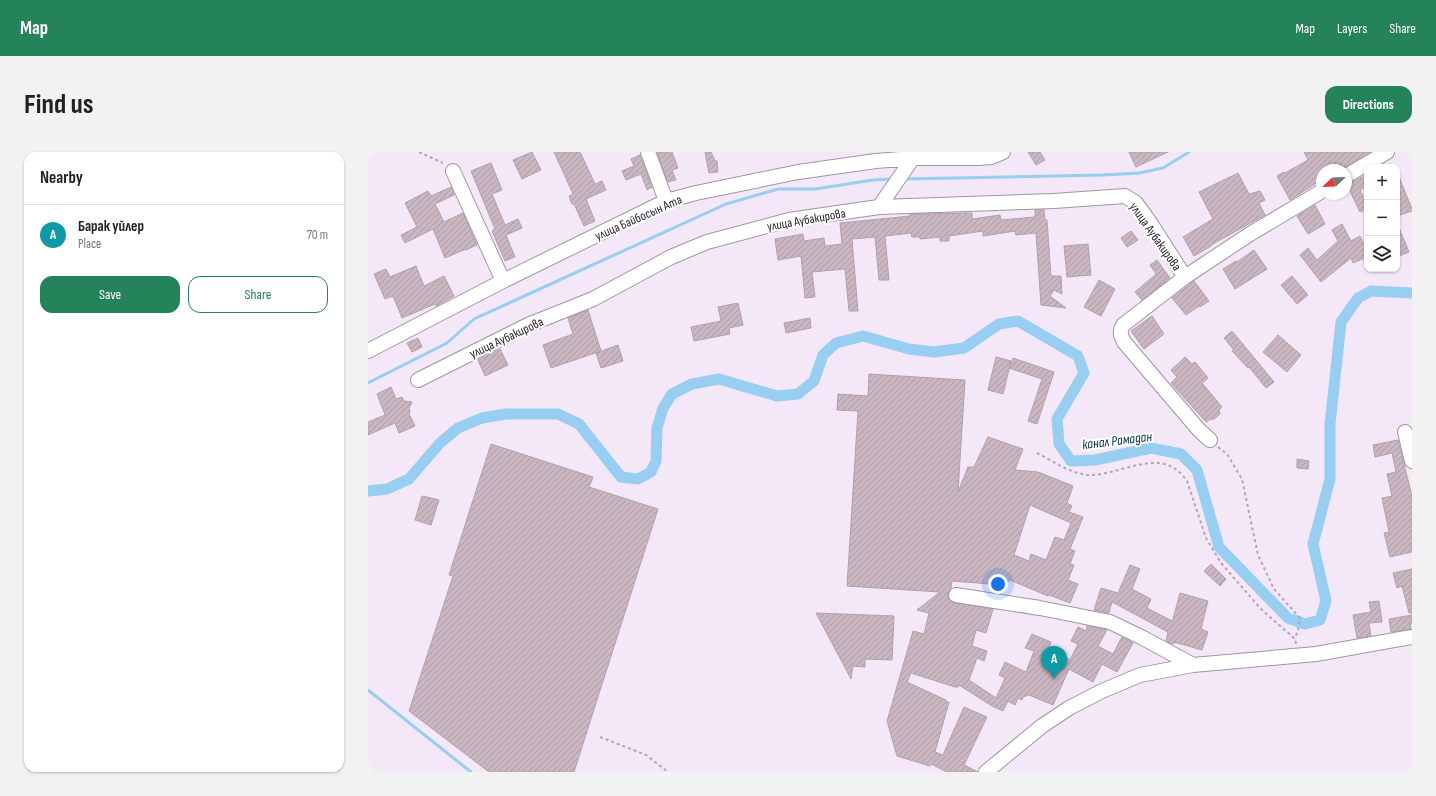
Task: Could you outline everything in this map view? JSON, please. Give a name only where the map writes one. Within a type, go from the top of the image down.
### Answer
[{"type":"street","points":[[648,152],[666,201]]},
{"type":"street","name":"улица Байбосын Ата","points":[[368,351],[503,280],[666,201],[776,176],[876,161],[908,164],[977,155],[990,157],[1003,152]]},
{"type":"street","points":[[1352,172],[1387,152]]},
{"type":"street","points":[[879,207],[908,164]]},
{"type":"street","points":[[453,171],[503,280]]},
{"type":"street","name":"улица Аубакирова","points":[[1210,440],[1164,391],[1124,342],[1120,333],[1123,325],[1185,277],[1250,234],[1316,195]]},
{"type":"street","name":"улица Аубакирова","points":[[418,380],[528,325],[593,299],[671,257],[707,242],[789,220],[879,207],[1054,201],[1125,196],[1136,204],[1185,277]]},
{"type":"street","points":[[1405,432],[1412,461]]},
{"type":"street","points":[[956,595],[1040,608],[1110,622],[1193,665]]},
{"type":"street","points":[[986,772],[1042,726],[1069,708],[1102,690],[1140,675],[1193,665],[1300,656],[1412,637]]},
{"type":"path","points":[[419,152],[446,165],[453,171]]},
{"type":"path","points":[[1210,440],[1227,454],[1242,479],[1258,555],[1274,590],[1298,616],[1298,630],[1295,639]]},
{"type":"path","points":[[1037,453],[1063,467],[1090,475],[1147,464],[1161,463],[1174,467],[1182,473],[1187,481],[1206,538],[1221,563],[1261,609],[1295,639],[1300,656]]},
{"type":"path","points":[[600,736],[646,755],[668,772]]},
{"type":"building","points":[[532,152],[541,170],[522,179],[513,160]]},
{"type":"building","points":[[554,152],[580,152],[595,184],[602,181],[606,190],[586,199],[595,221],[584,226],[574,204],[572,204],[569,196],[573,194]]},
{"type":"building","points":[[657,152],[672,152],[678,168],[672,170],[676,180],[668,182]]},
{"type":"building","points":[[705,152],[711,152],[715,161],[717,161],[718,172],[709,173]]},
{"type":"building","points":[[1028,152],[1040,152],[1045,160],[1036,165]]},
{"type":"building","points":[[1129,152],[1168,152],[1136,167]]},
{"type":"building","points":[[1304,152],[1370,152],[1350,164],[1316,164],[1316,183],[1290,200],[1277,176],[1308,160]]},
{"type":"building","points":[[640,155],[652,187],[647,190],[641,174],[626,180],[622,171],[634,166],[631,159]]},
{"type":"building","points":[[491,163],[502,190],[492,194],[505,225],[518,219],[522,228],[506,235],[515,257],[505,261],[492,231],[495,229],[471,171]]},
{"type":"building","points":[[1238,173],[1249,194],[1260,191],[1265,200],[1259,203],[1265,215],[1194,256],[1183,237],[1213,219],[1199,192]]},
{"type":"building","points":[[1364,176],[1364,188],[1360,190],[1364,199],[1364,210],[1360,212],[1352,195],[1352,182]]},
{"type":"building","points":[[1400,179],[1412,209],[1412,211],[1400,215]]},
{"type":"building","points":[[451,187],[454,195],[435,204],[444,222],[463,213],[477,245],[445,258],[433,229],[405,243],[401,235],[417,227],[405,203],[428,191],[431,196]]},
{"type":"building","points":[[1315,205],[1325,224],[1308,234],[1297,216]]},
{"type":"building","points":[[1035,210],[1044,210],[1045,220],[1047,220],[1051,276],[1061,276],[1062,294],[1054,290],[1050,296],[1066,308],[1041,305],[1036,233],[1016,235],[1015,231],[983,236],[983,231],[949,236],[949,241],[940,241],[940,237],[920,239],[920,237],[912,237],[911,233],[885,236],[889,280],[879,280],[875,237],[852,239],[858,311],[849,311],[845,269],[812,272],[815,297],[805,298],[801,256],[778,260],[775,239],[803,234],[804,241],[824,238],[825,246],[842,244],[840,223],[910,216],[910,214],[972,213],[972,219],[1000,215],[1001,220],[1035,217]]},
{"type":"building","points":[[1342,224],[1351,241],[1360,236],[1364,245],[1364,258],[1353,263],[1351,258],[1321,282],[1300,255],[1308,248],[1317,260],[1338,241],[1332,230]]},
{"type":"building","points":[[1400,230],[1409,252],[1400,256]]},
{"type":"building","points":[[1131,231],[1138,240],[1127,247],[1121,238]]},
{"type":"building","points":[[1088,244],[1091,275],[1067,277],[1064,246]]},
{"type":"building","points":[[1254,250],[1267,269],[1235,289],[1223,269],[1236,261],[1237,262]]},
{"type":"building","points":[[1157,260],[1170,278],[1142,300],[1135,292],[1156,274],[1150,265]]},
{"type":"building","points":[[416,266],[424,286],[444,276],[454,296],[436,306],[435,304],[402,318],[393,296],[385,299],[374,274],[386,269],[390,277]]},
{"type":"building","points":[[1292,276],[1308,295],[1297,304],[1281,285]]},
{"type":"building","points":[[1099,280],[1115,289],[1101,316],[1084,307]]},
{"type":"building","points":[[1194,281],[1209,301],[1186,315],[1172,298]]},
{"type":"building","points":[[738,303],[743,325],[729,328],[730,334],[694,341],[691,327],[721,321],[718,307]]},
{"type":"building","points":[[588,310],[601,351],[551,368],[543,345],[573,334],[568,318]]},
{"type":"building","points":[[1152,316],[1164,334],[1144,349],[1131,331]]},
{"type":"building","points":[[810,318],[811,328],[786,333],[784,323]]},
{"type":"building","points":[[1232,331],[1274,382],[1266,388],[1249,367],[1248,368],[1232,351],[1234,350],[1224,338]]},
{"type":"building","points":[[1278,335],[1301,355],[1287,372],[1263,352]]},
{"type":"building","points":[[418,338],[422,347],[412,352],[407,343]]},
{"type":"building","points":[[618,345],[623,361],[601,368],[596,353]]},
{"type":"building","points":[[500,349],[508,365],[485,376],[478,360]]},
{"type":"building","points":[[996,357],[1011,361],[1003,394],[988,390]]},
{"type":"building","points":[[1185,357],[1192,364],[1195,362],[1208,378],[1202,383],[1222,407],[1219,410],[1220,414],[1214,419],[1206,422],[1171,383],[1177,377],[1171,370]]},
{"type":"building","points":[[1013,358],[1054,372],[1037,424],[1028,421],[1042,379],[1009,368]]},
{"type":"building","points":[[869,374],[965,380],[958,492],[968,467],[974,467],[988,437],[1023,449],[1015,470],[1038,472],[1073,486],[1067,503],[1072,506],[1069,512],[1083,517],[1070,549],[1075,551],[1070,564],[1074,565],[1068,580],[1078,584],[1070,603],[1049,595],[1048,596],[1010,580],[1003,585],[952,581],[948,594],[948,598],[951,602],[993,609],[986,633],[976,630],[972,646],[987,651],[984,661],[977,658],[969,680],[996,698],[1005,678],[999,675],[1005,662],[1026,672],[1034,651],[1025,648],[1032,634],[1051,642],[1048,650],[1070,660],[1078,644],[1071,641],[1078,627],[1086,631],[1087,626],[1107,630],[1098,646],[1113,654],[1122,637],[1133,643],[1117,672],[1102,664],[1093,682],[1069,669],[1053,705],[1029,695],[1023,697],[1022,700],[1018,698],[1015,705],[1008,701],[1003,711],[992,706],[959,685],[958,687],[955,687],[911,673],[907,682],[946,700],[946,702],[949,702],[935,752],[943,755],[964,707],[987,717],[964,765],[978,772],[947,772],[931,764],[930,766],[897,756],[887,721],[913,631],[924,634],[929,613],[917,610],[940,592],[847,586],[858,411],[837,410],[838,394],[868,396]],"holes":[[[1030,505],[1071,523],[1064,540],[1055,537],[1046,560],[1031,554],[1029,561],[1014,555]]]},
{"type":"building","points":[[391,387],[396,399],[402,397],[404,401],[412,402],[409,408],[409,414],[415,426],[399,433],[395,423],[368,435],[368,422],[385,415],[377,394]]},
{"type":"building","points":[[1398,440],[1412,496],[1412,552],[1390,557],[1384,533],[1389,532],[1382,498],[1392,496],[1387,474],[1396,472],[1392,453],[1375,457],[1373,445]]},
{"type":"building","points":[[491,444],[593,477],[589,487],[658,509],[574,772],[489,772],[409,711],[453,576],[449,575]]},
{"type":"building","points":[[1297,459],[1309,461],[1308,469],[1297,468]]},
{"type":"building","points":[[422,496],[439,500],[431,525],[415,520]]},
{"type":"building","points":[[1211,564],[1226,579],[1220,586],[1204,571]]},
{"type":"building","points":[[1130,565],[1140,569],[1132,589],[1151,599],[1147,608],[1172,621],[1180,593],[1208,601],[1201,629],[1208,632],[1202,650],[1166,641],[1168,632],[1112,602],[1109,613],[1094,610],[1101,588],[1118,593]]},
{"type":"building","points":[[1412,569],[1412,613],[1409,613],[1402,586],[1397,588],[1393,573]]},
{"type":"building","points":[[1379,601],[1382,622],[1369,623],[1371,636],[1357,638],[1353,615],[1371,612],[1369,602]]},
{"type":"building","points":[[816,613],[894,616],[892,660],[865,659],[865,667],[853,666],[851,679]]},
{"type":"building","points":[[1412,615],[1412,624],[1410,624],[1411,629],[1391,632],[1389,619]]},
{"type":"waterway","points":[[904,179],[1139,173],[1163,168],[1189,152]]},
{"type":"waterway","points":[[368,383],[447,343],[474,319],[726,204],[778,189],[815,189],[873,180],[892,179]]},
{"type":"waterway","name":"канал Рамадан","points":[[368,491],[387,489],[409,479],[440,443],[458,428],[482,418],[506,414],[558,414],[579,424],[621,477],[638,479],[651,472],[656,461],[657,428],[663,408],[672,394],[692,384],[719,379],[777,396],[798,394],[814,381],[823,355],[836,343],[863,336],[909,349],[934,352],[964,348],[999,324],[1018,321],[1078,356],[1084,373],[1057,419],[1059,444],[1071,461],[1095,460],[1151,448],[1181,454],[1197,470],[1219,547],[1288,618],[1305,624],[1320,620],[1326,601],[1313,544],[1330,479],[1330,424],[1341,322],[1358,298],[1371,291],[1412,293]]},
{"type":"waterway","points":[[368,690],[471,772]]},
{"type":"place","name":"Барак уйлер","points":[[1054,679]]}]
